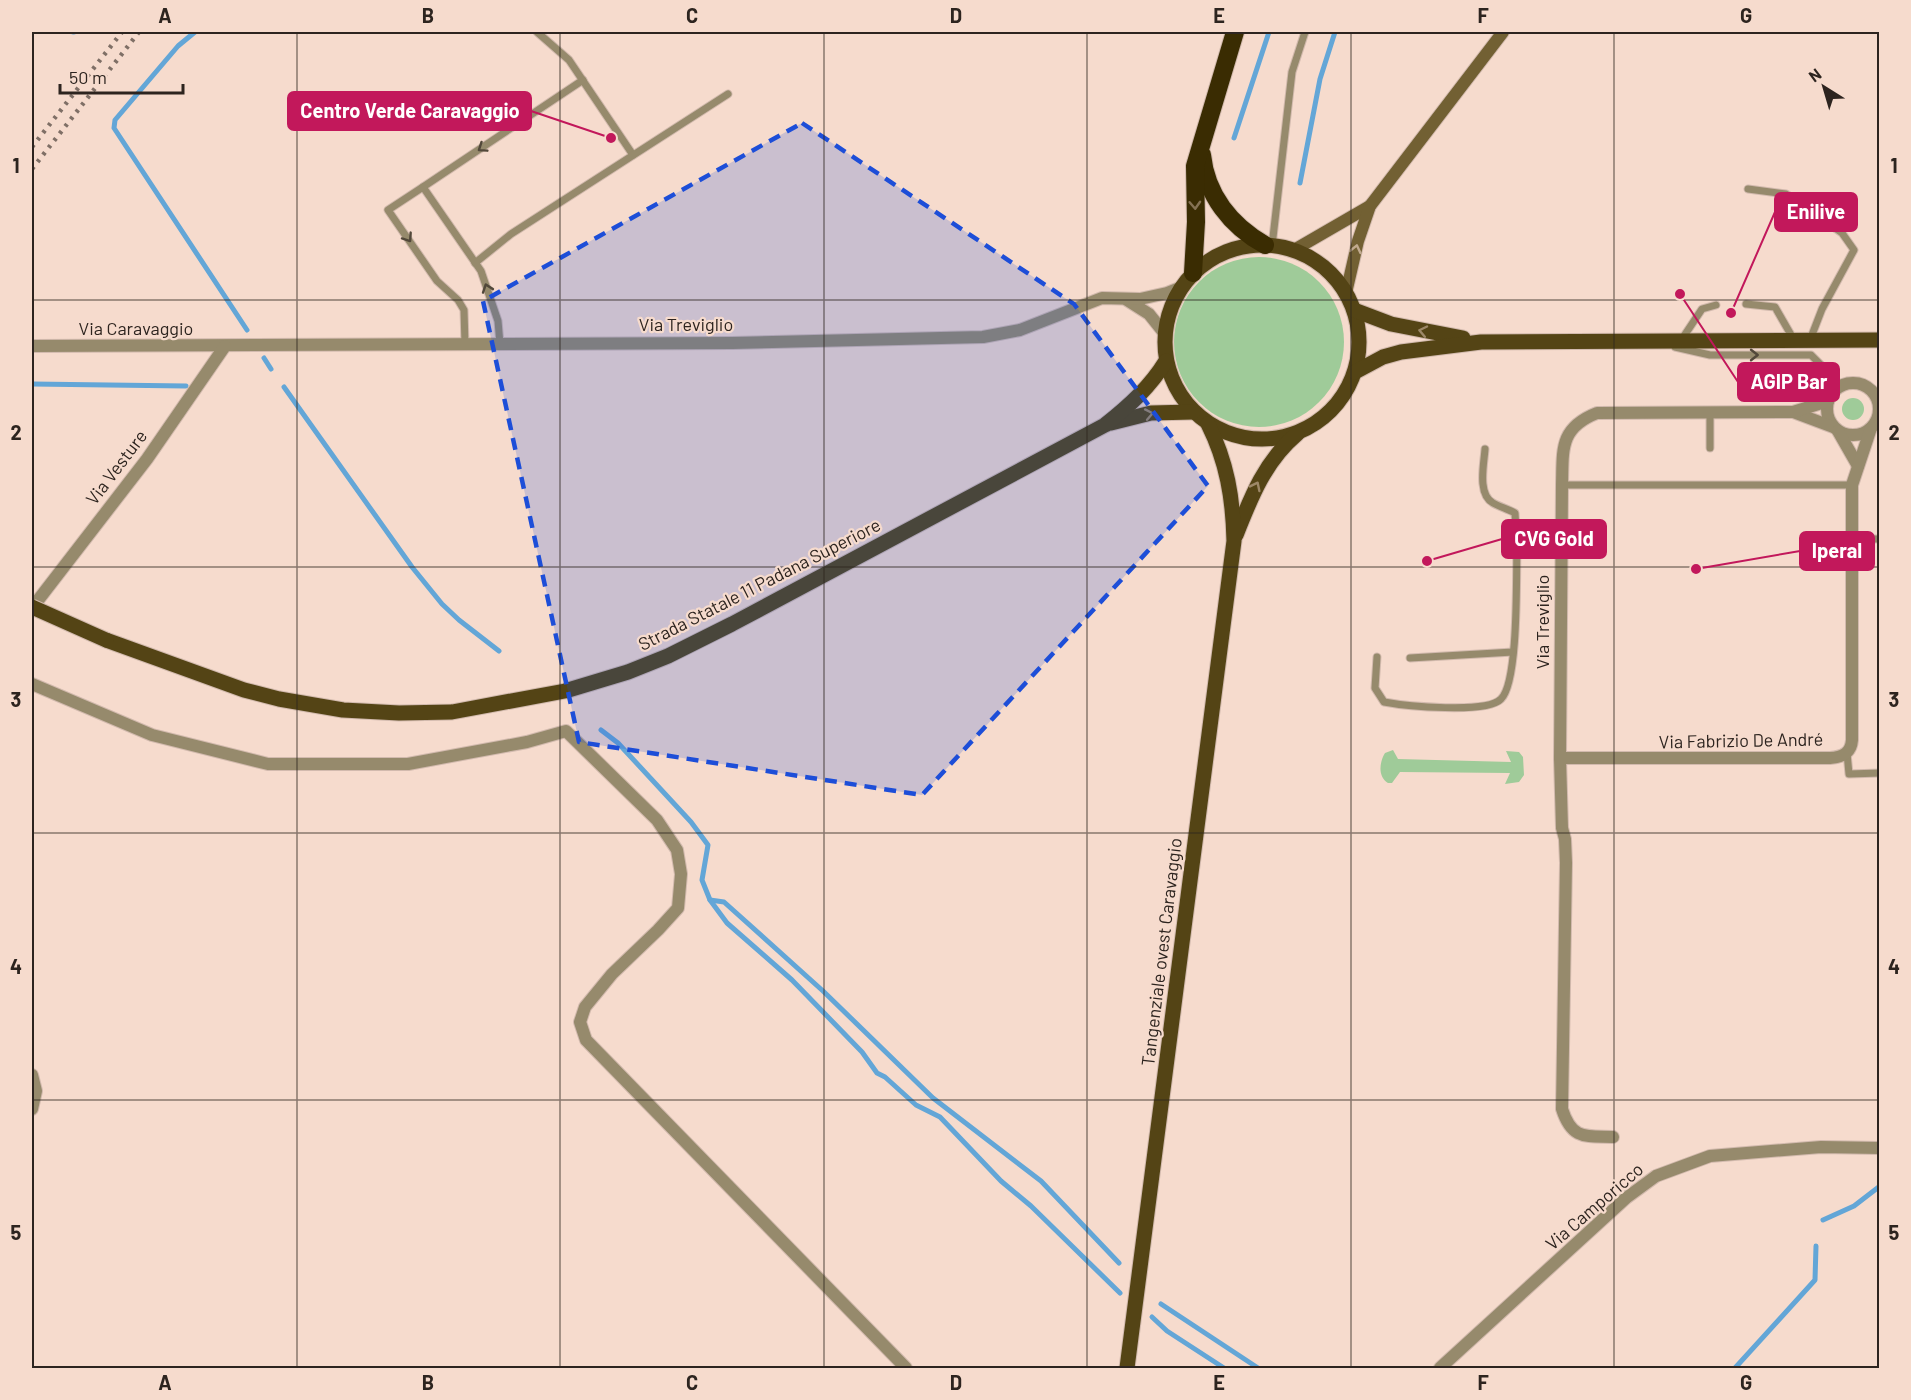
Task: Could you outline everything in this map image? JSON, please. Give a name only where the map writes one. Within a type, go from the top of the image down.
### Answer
[{"type":"highway","points":[[1188,280],[1196,222],[1195,166],[1235,32]]},
{"type":"highway","points":[[1201,147],[1207,179],[1222,208],[1241,230],[1269,245]]},
{"type":"main road","points":[[1346,293],[1358,241],[1370,206],[1503,32]]},
{"type":"main road","points":[[1294,250],[1370,206]]},
{"type":"main road","points":[[1269,245],[1294,250],[1324,267],[1346,293],[1354,309],[1359,336],[1355,372],[1349,387],[1332,410],[1300,432],[1274,439],[1246,438],[1227,433],[1208,424],[1193,412],[1179,394],[1166,362],[1165,334],[1170,310],[1188,280],[1214,257],[1239,248],[1269,245]]},
{"type":"main road","points":[[1354,309],[1391,324],[1480,342]]},
{"type":"main road","points":[[1355,372],[1383,357],[1401,352],[1480,342],[1880,340]]},
{"type":"main road","name":"Strada Statale 11 Padana Superiore","points":[[32,608],[106,640],[244,690],[279,699],[343,710],[399,713],[452,712],[565,691],[628,672],[710,634],[1105,424],[1137,398],[1154,380],[1166,362]]},
{"type":"main road","name":"Strada Statale 11 Padana Superiore","points":[[1105,424],[1151,414],[1193,412]]},
{"type":"main road","name":"Tangenziale ovest Caravaggio","points":[[1127,1368],[1234,541],[1227,475],[1221,449],[1208,424]]},
{"type":"main road","name":"Tangenziale ovest Caravaggio","points":[[1234,541],[1262,475],[1274,457],[1300,432]]},
{"type":"street","name":"Via Treviglio","points":[[240,346],[732,343],[983,337],[1020,330],[1091,301],[1114,297],[1126,300],[1154,297],[1188,280]]},
{"type":"street","points":[[1126,300],[1149,314],[1165,334]]},
{"type":"street","name":"Via Caravaggio","points":[[32,346],[240,346]]},
{"type":"street","name":"Via Vesture","points":[[32,608],[147,459],[225,346]]},
{"type":"street","points":[[1853,383],[1867,387],[1878,398],[1879,413],[1876,423],[1858,435],[1844,434],[1793,412],[1831,396],[1839,387],[1853,383]]},
{"type":"street","points":[[1831,396],[1827,412],[1858,466]]},
{"type":"street","name":"Via Treviglio","points":[[1613,1137],[1576,1134],[1566,1124],[1562,1109],[1566,863],[1562,828],[1560,758],[1562,485],[1565,441],[1570,430],[1584,418],[1597,413],[1793,412]]},
{"type":"street","name":"Via Fabrizio De André","points":[[1560,758],[1830,758],[1840,757],[1847,753],[1851,748],[1852,740],[1852,485],[1876,423]]},
{"type":"street","points":[[32,684],[152,735],[268,764],[408,764],[526,742],[566,731],[657,820],[677,850],[681,874],[678,908],[612,974],[585,1007],[580,1022],[586,1040],[906,1368]]},
{"type":"street","points":[[32,1075],[36,1091],[32,1109]]},
{"type":"street","name":"Via Camporicco","points":[[1440,1368],[1626,1198],[1656,1176],[1710,1156],[1821,1147],[1880,1148]]},
{"type":"lane","points":[[537,32],[569,60],[633,155]]},
{"type":"lane","points":[[1269,245],[1292,72],[1305,32]]},
{"type":"lane","points":[[465,344],[464,310],[458,300],[437,281],[388,210],[583,80]]},
{"type":"lane","points":[[475,263],[511,234],[728,94]]},
{"type":"lane","points":[[423,187],[481,271],[498,321],[500,344]]},
{"type":"lane","points":[[1748,189],[1786,194],[1842,233],[1854,250],[1822,309],[1810,340]]},
{"type":"lane","points":[[1746,304],[1775,307],[1794,340]]},
{"type":"lane","points":[[1681,341],[1702,309],[1716,305]]},
{"type":"lane","points":[[1655,342],[1710,355],[1811,355],[1824,368],[1831,396]]},
{"type":"lane","points":[[1710,413],[1710,448]]},
{"type":"lane","points":[[1377,657],[1376,688],[1384,702],[1402,706],[1477,708],[1494,705],[1507,692],[1513,652],[1517,545],[1515,513],[1486,498],[1483,490],[1485,448]]},
{"type":"lane","points":[[1562,485],[1852,485]]},
{"type":"lane","points":[[1852,539],[1880,539]]},
{"type":"lane","points":[[1517,545],[1562,545]]},
{"type":"lane","points":[[1410,658],[1513,652]]},
{"type":"lane","points":[[1847,753],[1849,774],[1880,773]]},
{"type":"highlighted area","points":[[802,123],[1074,304],[1208,486],[922,795],[579,742],[483,301]]},
{"type":"green space","points":[[1259,257],[1291,264],[1306,271],[1319,282],[1330,295],[1337,310],[1344,342],[1337,374],[1330,389],[1319,402],[1306,413],[1291,420],[1259,427],[1227,420],[1212,413],[1199,402],[1188,389],[1181,374],[1174,342],[1181,310],[1188,295],[1199,282],[1212,271],[1227,264]]},
{"type":"green space","points":[[1849,398],[1857,398],[1864,405],[1864,413],[1857,420],[1849,420],[1842,413],[1842,405]]},
{"type":"green space","points":[[1393,750],[1398,759],[1511,762],[1506,751],[1519,752],[1523,757],[1524,775],[1519,782],[1505,784],[1510,773],[1400,772],[1392,783],[1388,783],[1382,777],[1381,765],[1385,753]]},
{"type":"waterway","points":[[195,32],[178,46],[115,120],[114,128],[247,330]]},
{"type":"waterway","points":[[1234,138],[1269,32]]},
{"type":"waterway","points":[[1300,183],[1320,79],[1335,32]]},
{"type":"waterway","points":[[264,358],[271,369]]},
{"type":"waterway","points":[[32,384],[186,386]]},
{"type":"waterway","points":[[284,387],[412,567],[442,604],[499,651]]},
{"type":"waterway","points":[[601,730],[618,743],[691,822],[708,845],[702,880],[710,900],[724,902],[823,991],[933,1098],[1041,1181],[1119,1263]]},
{"type":"waterway","points":[[710,900],[727,923],[792,980],[862,1052],[877,1073],[885,1077],[916,1105],[940,1117],[1001,1181],[1031,1206],[1120,1293]]},
{"type":"waterway","points":[[1823,1220],[1854,1206],[1880,1186]]},
{"type":"waterway","points":[[1735,1368],[1815,1280],[1816,1246]]},
{"type":"waterway","points":[[1161,1304],[1258,1368]]},
{"type":"waterway","points":[[1152,1317],[1167,1331],[1224,1368]]},
{"type":"railway","points":[[32,147],[122,32]]},
{"type":"railway","points":[[32,169],[139,32]]},
{"type":"place","name":"Centro Verde Caravaggio","points":[[611,138]]},
{"type":"place","name":"AGIP Bar","points":[[1680,294]]},
{"type":"place","name":"Enilive","points":[[1731,313]]},
{"type":"place","name":"CVG Gold","points":[[1427,561]]},
{"type":"place","name":"Iperal","points":[[1696,569]]}]
